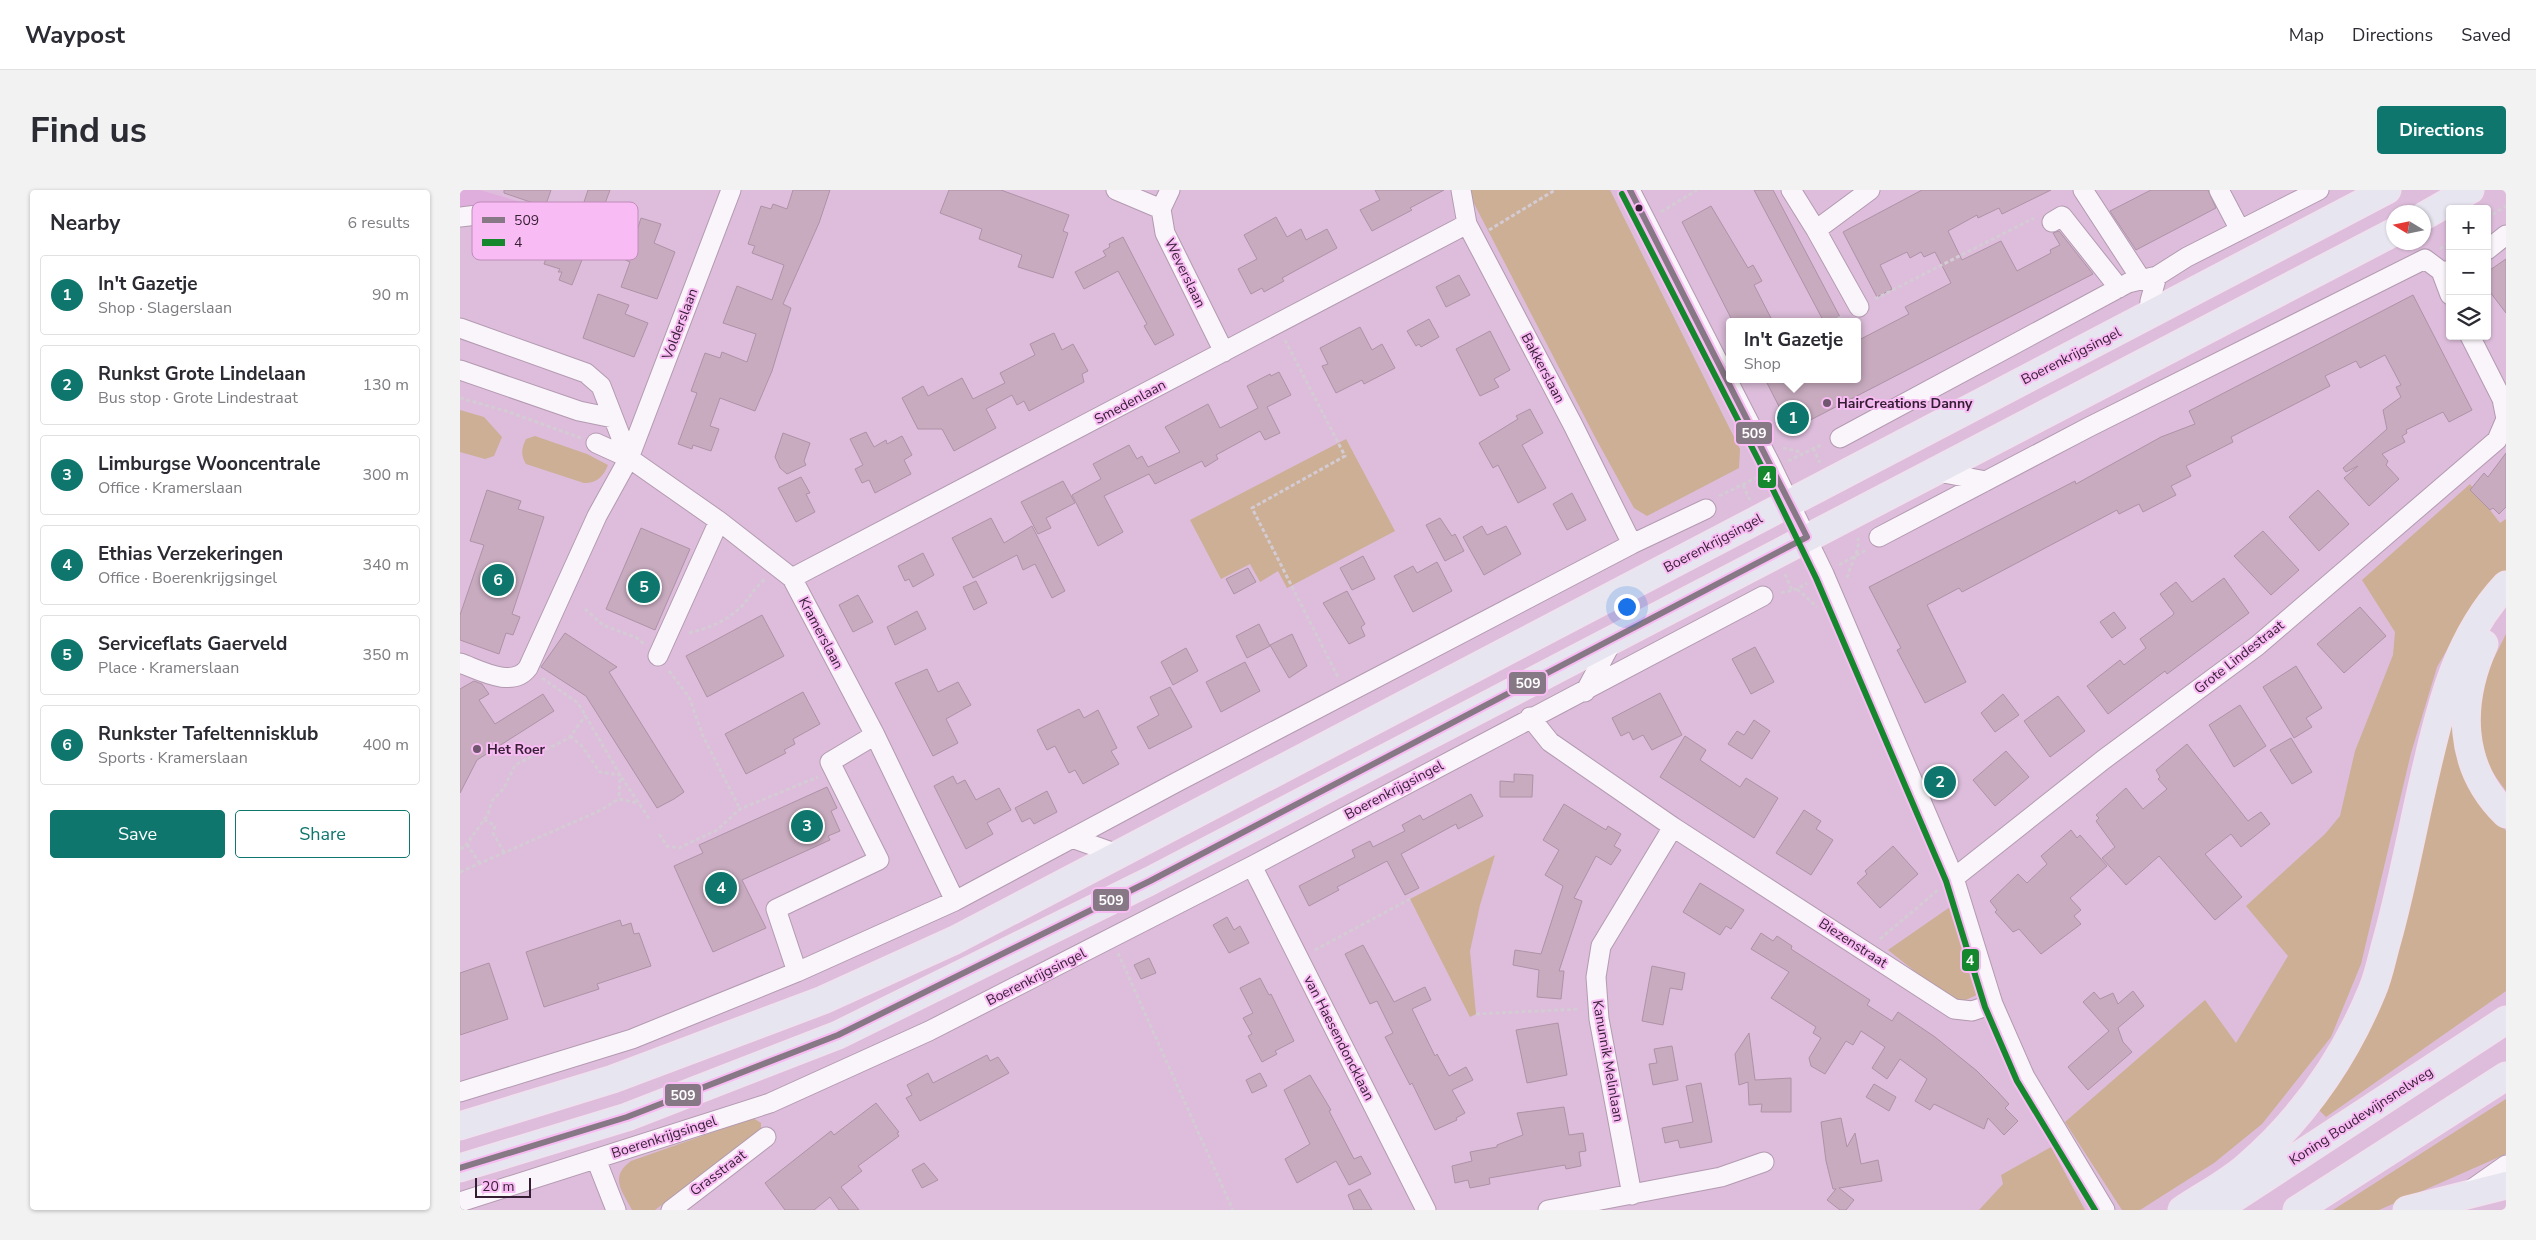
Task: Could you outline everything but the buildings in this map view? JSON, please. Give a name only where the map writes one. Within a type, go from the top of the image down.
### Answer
[{"type":"highway","name":"Boerenkrijgsingel","points":[[460,1126],[613,1079],[823,1000],[955,940],[2387,190]]},
{"type":"highway","points":[[2431,212],[2470,190]]},
{"type":"highway","points":[[460,1168],[627,1117],[838,1035],[1150,881],[2386,236]]},
{"type":"highway","points":[[2182,1210],[2245,1168],[2292,1121],[2325,1081],[2347,1044],[2373,989],[2395,911],[2413,825],[2450,680],[2479,619],[2506,585]]},
{"type":"highway","points":[[2506,608],[2491,627],[2472,670],[2465,709],[2468,748],[2480,782],[2506,814]]},
{"type":"highway","name":"Koning Boudewijnsnelweg","points":[[2216,1210],[2506,1020]]},
{"type":"highway","points":[[2297,1210],[2506,1076]]},
{"type":"highway","points":[[2407,1210],[2464,1194],[2506,1186]]},
{"type":"street","name":"Volderslaan","points":[[528,668],[597,516],[629,458],[731,190]]},
{"type":"street","points":[[1116,190],[1161,209],[1170,190]]},
{"type":"street","name":"Bakkerslaan","points":[[1461,190],[1471,231],[1573,425],[1632,544]]},
{"type":"street","points":[[1630,190],[1726,376]]},
{"type":"street","points":[[1791,190],[1816,230],[1858,307]]},
{"type":"street","points":[[1816,230],[1870,190]]},
{"type":"street","points":[[2083,190],[2149,277],[2149,316]]},
{"type":"street","points":[[2219,190],[2240,230]]},
{"type":"street","points":[[1840,438],[2119,288],[2149,277],[2319,190]]},
{"type":"street","name":"Weverslaan","points":[[1161,209],[1165,233],[1224,352]]},
{"type":"street","points":[[2046,218],[2062,216],[2119,288]]},
{"type":"street","name":"Smedenlaan","points":[[785,572],[1277,325],[1471,231]]},
{"type":"street","points":[[2491,247],[2506,235]]},
{"type":"street","points":[[1879,537],[2425,258],[2445,271]]},
{"type":"street","points":[[460,328],[586,373],[601,386],[629,458]]},
{"type":"street","name":"Grote Lindestraat","points":[[1954,878],[2104,760],[2256,646],[2497,440],[2506,419],[2502,399],[2472,340]]},
{"type":"street","points":[[460,370],[579,411],[613,418]]},
{"type":"street","points":[[1729,383],[1807,537],[1954,878],[1993,1004],[2025,1077],[2105,1210]]},
{"type":"street","name":"Kramerslaan","points":[[596,443],[629,458],[719,521],[785,572],[875,736],[955,901]]},
{"type":"street","points":[[1933,472],[1986,481]]},
{"type":"street","points":[[460,1092],[632,1039],[797,972],[955,901],[1632,544],[1706,509]]},
{"type":"street","points":[[658,656],[719,521]]},
{"type":"street","name":"Boerenkrijgsingel","points":[[460,1202],[770,1103],[929,1031],[1252,866],[1530,717],[1585,692],[1763,596]]},
{"type":"street","points":[[1585,692],[1614,638]]},
{"type":"street","points":[[460,664],[514,679],[523,675],[528,668]]},
{"type":"street","name":"Biezenstraat","points":[[1530,717],[1550,742],[1673,827],[1866,950],[1954,1009],[1972,1011],[1993,1004]]},
{"type":"street","points":[[797,972],[776,909],[879,860],[830,762],[875,736]]},
{"type":"street","name":"Kanunnik Melinlaan","points":[[1632,1195],[1598,1008],[1596,977],[1601,946],[1673,827]]},
{"type":"street","points":[[1072,838],[1117,854]]},
{"type":"street","name":"van Haesendoncklaan","points":[[1252,866],[1426,1210]]},
{"type":"street","name":"Grasstraat","points":[[671,1210],[766,1137]]},
{"type":"street","points":[[596,1159],[616,1210]]},
{"type":"street","points":[[1548,1210],[1721,1177],[1764,1162]]},
{"type":"street","points":[[2464,1194],[2506,1165]]},
{"type":"path","points":[[1471,231],[1555,190]]},
{"type":"path","points":[[1647,220],[1697,190]]},
{"type":"path","points":[[2491,215],[2506,206]]},
{"type":"path","points":[[1839,318],[1858,307],[2046,218]]},
{"type":"path","points":[[1277,325],[1345,456],[1252,508],[1347,693]]},
{"type":"path","points":[[460,398],[506,411],[596,443]]},
{"type":"path","points":[[1706,509],[1714,499],[1743,485]]},
{"type":"path","points":[[669,631],[684,634],[723,621],[742,606],[752,590],[785,572]]},
{"type":"path","points":[[585,609],[603,625],[637,638],[658,656],[689,697],[703,736],[740,809]]},
{"type":"path","points":[[528,668],[578,703],[620,775],[650,820]]},
{"type":"path","points":[[460,848],[467,844],[484,819],[492,801],[504,788],[515,765],[570,736],[586,715]]},
{"type":"path","points":[[570,736],[581,745],[600,772],[620,775]]},
{"type":"path","points":[[659,834],[667,846],[679,848],[717,830],[740,809],[776,792],[816,778],[833,766]]},
{"type":"path","points":[[619,799],[620,775]]},
{"type":"path","points":[[460,872],[505,854],[597,812],[619,799],[638,803]]},
{"type":"path","points":[[484,819],[495,826],[493,833],[505,854]]},
{"type":"path","points":[[467,844],[480,864]]},
{"type":"path","points":[[1866,950],[1954,878]]},
{"type":"path","points":[[1299,957],[1410,899]]},
{"type":"path","points":[[1112,939],[1233,1210]]},
{"type":"path","points":[[1476,1014],[1598,1008]]},
{"type":"shaded area","points":[[460,190],[480,190],[521,202],[472,202],[472,222],[460,219]]},
{"type":"shaded area","points":[[1467,190],[1610,190],[1740,449],[1739,468],[1647,516],[1634,508],[1595,437]]},
{"type":"shaded area","points":[[460,410],[484,417],[502,437],[494,456],[485,459],[460,452]]},
{"type":"shaded area","points":[[535,436],[587,454],[608,465],[599,478],[593,482],[584,483],[526,464],[522,454],[523,445],[526,439]]},
{"type":"shaded area","points":[[1346,439],[1395,531],[1287,588],[1278,571],[1260,582],[1250,564],[1221,579],[1190,520]]},
{"type":"shaded area","points":[[2470,484],[2500,523],[2506,519],[2506,571],[2473,605],[2437,667],[2411,753],[2361,964],[2331,1037],[2262,1124],[2214,1163],[2140,1210],[2122,1210],[2065,1122],[2205,1000],[2236,1043],[2288,956],[2246,906],[2325,834],[2340,816],[2355,751],[2393,655],[2395,632],[2362,580]]},
{"type":"shaded area","points":[[2506,634],[2506,791],[2490,769],[2481,744],[2479,714],[2484,678]]},
{"type":"shaded area","points":[[2454,696],[2467,776],[2506,831],[2506,991],[2326,1117],[2317,1108],[2351,1058]]},
{"type":"shaded area","points":[[1495,855],[1480,905],[1470,951],[1476,1014],[1470,1017],[1410,899]]},
{"type":"shaded area","points":[[1950,907],[1977,995],[1956,1004],[1888,950]]},
{"type":"shaded area","points":[[2506,1099],[2506,1154],[2379,1210],[2333,1210]]},
{"type":"shaded area","points":[[753,1118],[761,1123],[761,1129],[655,1210],[632,1210],[621,1190],[619,1179],[624,1167],[631,1161]]},
{"type":"shaded area","points":[[2051,1147],[2085,1210],[1979,1210],[2003,1184],[2001,1175]]},
{"type":"transit line","name":"509","points":[[1630,190],[1726,378]]},
{"type":"transit line","name":"4","points":[[1622,194],[1762,467],[1816,578],[1946,881],[1985,1007],[2017,1081],[2095,1210]]},
{"type":"transit line","name":"509","points":[[460,1168],[627,1117],[838,1035],[1150,881],[1807,537],[1728,383]]},
{"type":"place","name":"HairCreations Danny","points":[[1827,403]]},
{"type":"place","name":"In't Gazetje","points":[[1793,418]]},
{"type":"place","name":"Runkster Tafeltennisklub","points":[[498,580]]},
{"type":"place","name":"Serviceflats Gaerveld","points":[[644,587]]},
{"type":"place","name":"Het Roer","points":[[477,749]]},
{"type":"place","name":"Runkst Grote Lindelaan","points":[[1940,782]]},
{"type":"place","name":"Limburgse Wooncentrale","points":[[807,826]]},
{"type":"place","name":"Ethias Verzekeringen","points":[[721,888]]}]
